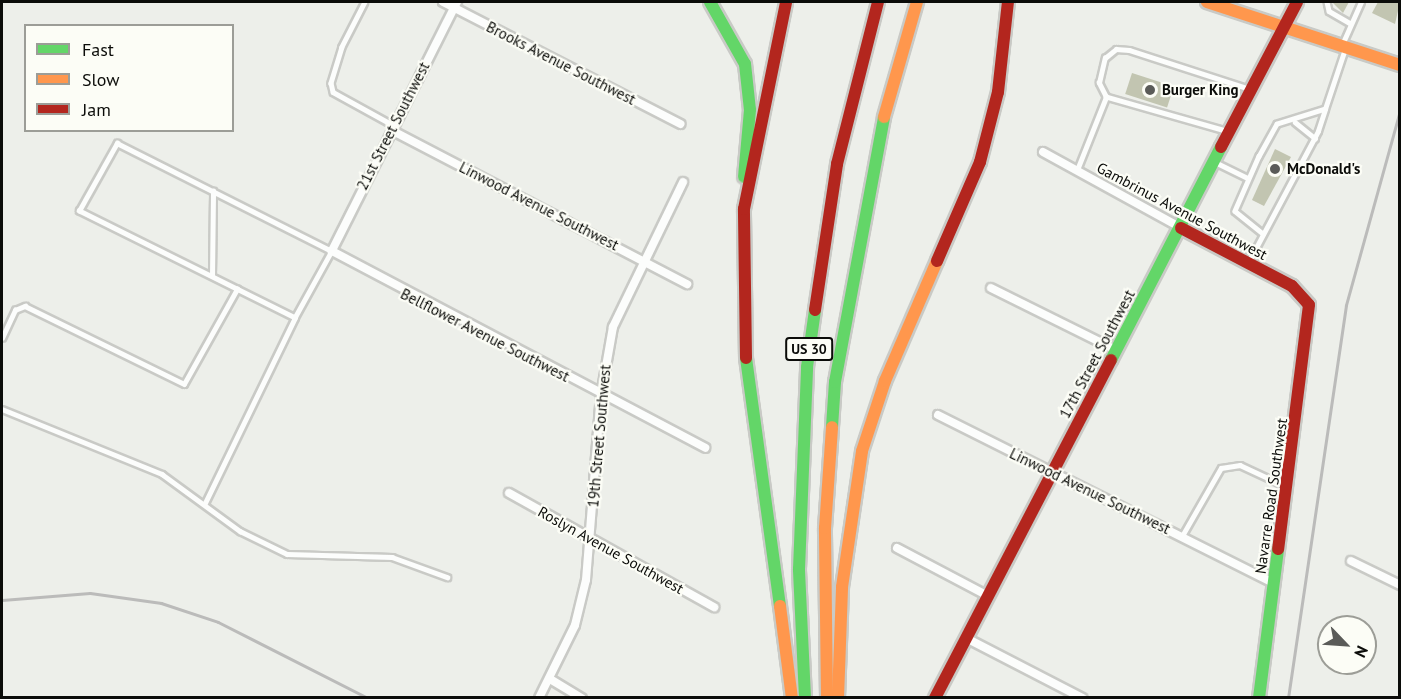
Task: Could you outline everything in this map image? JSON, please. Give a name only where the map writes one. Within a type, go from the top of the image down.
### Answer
[{"type":"main road","points":[[710,2],[740,51],[750,92],[744,210],[746,356],[792,698]]},
{"type":"main road","points":[[744,210],[786,2]]},
{"type":"main road","points":[[838,698],[842,587],[862,451],[885,381],[984,151],[998,92],[1008,2]]},
{"type":"main road","points":[[1207,2],[1285,25],[1400,65]]},
{"type":"main road","name":"17th Street Southwest","points":[[935,698],[1297,2]]},
{"type":"main road","name":"US 30","points":[[804,698],[799,569],[807,367],[837,164],[877,4]]},
{"type":"main road","name":"US 30","points":[[827,698],[825,528],[836,382],[874,153],[915,7]]},
{"type":"main road","name":"Gambrinus Avenue Southwest","points":[[1180,228],[1248,263],[1306,298]]},
{"type":"main road","name":"Navarre Road Southwest","points":[[1259,698],[1310,314],[1306,298]]},
{"type":"street","name":"Brooks Avenue Southwest","points":[[443,2],[455,4],[680,124]]},
{"type":"street","name":"21st Street Southwest","points":[[332,251],[455,4]]},
{"type":"street","name":"Linwood Avenue Southwest","points":[[392,127],[687,284]]},
{"type":"street","name":"Gambrinus Avenue Southwest","points":[[1043,152],[1180,228]]},
{"type":"street","name":"19th Street Southwest","points":[[539,698],[550,679],[580,609],[590,540],[601,395],[613,327],[642,259],[683,183]]},
{"type":"street","name":"Bellflower Avenue Southwest","points":[[332,251],[705,448]]},
{"type":"street","points":[[991,288],[1116,350]]},
{"type":"street","name":"Linwood Avenue Southwest","points":[[938,415],[1274,583]]},
{"type":"street","name":"Roslyn Avenue Southwest","points":[[509,493],[714,607]]},
{"type":"street","points":[[897,548],[988,596]]},
{"type":"street","points":[[1351,561],[1400,585]]},
{"type":"street","points":[[966,638],[1082,698]]},
{"type":"street","points":[[550,679],[582,698]]},
{"type":"lane","points":[[365,2],[331,83],[333,92],[392,127]]},
{"type":"lane","points":[[1327,2],[1329,11],[1350,22]]},
{"type":"lane","points":[[1248,263],[1315,138],[1350,22],[1361,2]]},
{"type":"lane","points":[[1230,132],[1106,97],[1100,90],[1101,70],[1116,49],[1252,90]]},
{"type":"lane","points":[[1077,171],[1106,97]]},
{"type":"lane","points":[[1263,234],[1235,211],[1248,178],[1277,124],[1295,122],[1325,109]]},
{"type":"lane","points":[[1295,122],[1315,138]]},
{"type":"lane","points":[[205,503],[295,318],[332,251],[117,143],[79,211],[295,318]]},
{"type":"lane","points":[[1215,162],[1248,178]]},
{"type":"lane","points":[[212,276],[213,191]]},
{"type":"lane","points":[[2,338],[15,310],[25,306],[184,384],[237,289]]},
{"type":"lane","points":[[2,409],[142,464],[205,503],[240,531],[287,554],[392,557],[447,577]]},
{"type":"lane","points":[[1182,536],[1221,468],[1240,465],[1288,488]]},
{"type":"building","points":[[1332,2],[1349,2],[1343,13]]},
{"type":"building","points":[[1378,2],[1400,2],[1395,24],[1372,13]]},
{"type":"building","name":"Burger King","points":[[1132,73],[1174,87],[1167,108],[1125,94]]},
{"type":"building","name":"McDonald's","points":[[1275,149],[1291,157],[1264,206],[1252,200]]},
{"type":"railway","points":[[1288,698],[1346,305],[1400,110]]},
{"type":"railway","points":[[2,600],[90,593],[161,603],[218,622],[368,698]]},
{"type":"traffic: fast","points":[[710,2],[745,64],[750,110],[744,177]]},
{"type":"traffic: fast","points":[[832,427],[835,382],[884,117]]},
{"type":"traffic: fast","points":[[1111,360],[1221,147]]},
{"type":"traffic: fast","points":[[805,698],[799,569],[807,367],[815,310]]},
{"type":"traffic: fast","points":[[746,358],[780,606]]},
{"type":"traffic: fast","points":[[1259,698],[1278,549]]},
{"type":"traffic: slow","points":[[884,117],[917,2]]},
{"type":"traffic: slow","points":[[1207,2],[1400,65]]},
{"type":"traffic: slow","points":[[838,698],[842,587],[862,451],[885,381],[937,261]]},
{"type":"traffic: slow","points":[[827,698],[825,528],[832,427]]},
{"type":"traffic: slow","points":[[780,606],[792,698]]},
{"type":"traffic: jam","points":[[746,358],[744,209],[786,2]]},
{"type":"traffic: jam","points":[[815,310],[837,164],[878,2]]},
{"type":"traffic: jam","points":[[937,261],[980,162],[998,92],[1008,2]]},
{"type":"traffic: jam","points":[[1221,147],[1297,2]]},
{"type":"traffic: jam","points":[[1181,228],[1292,286],[1309,305],[1278,549]]},
{"type":"traffic: jam","points":[[935,698],[1111,360]]},
{"type":"place","name":"Burger King","points":[[1150,90]]},
{"type":"place","name":"McDonald's","points":[[1275,169]]}]
